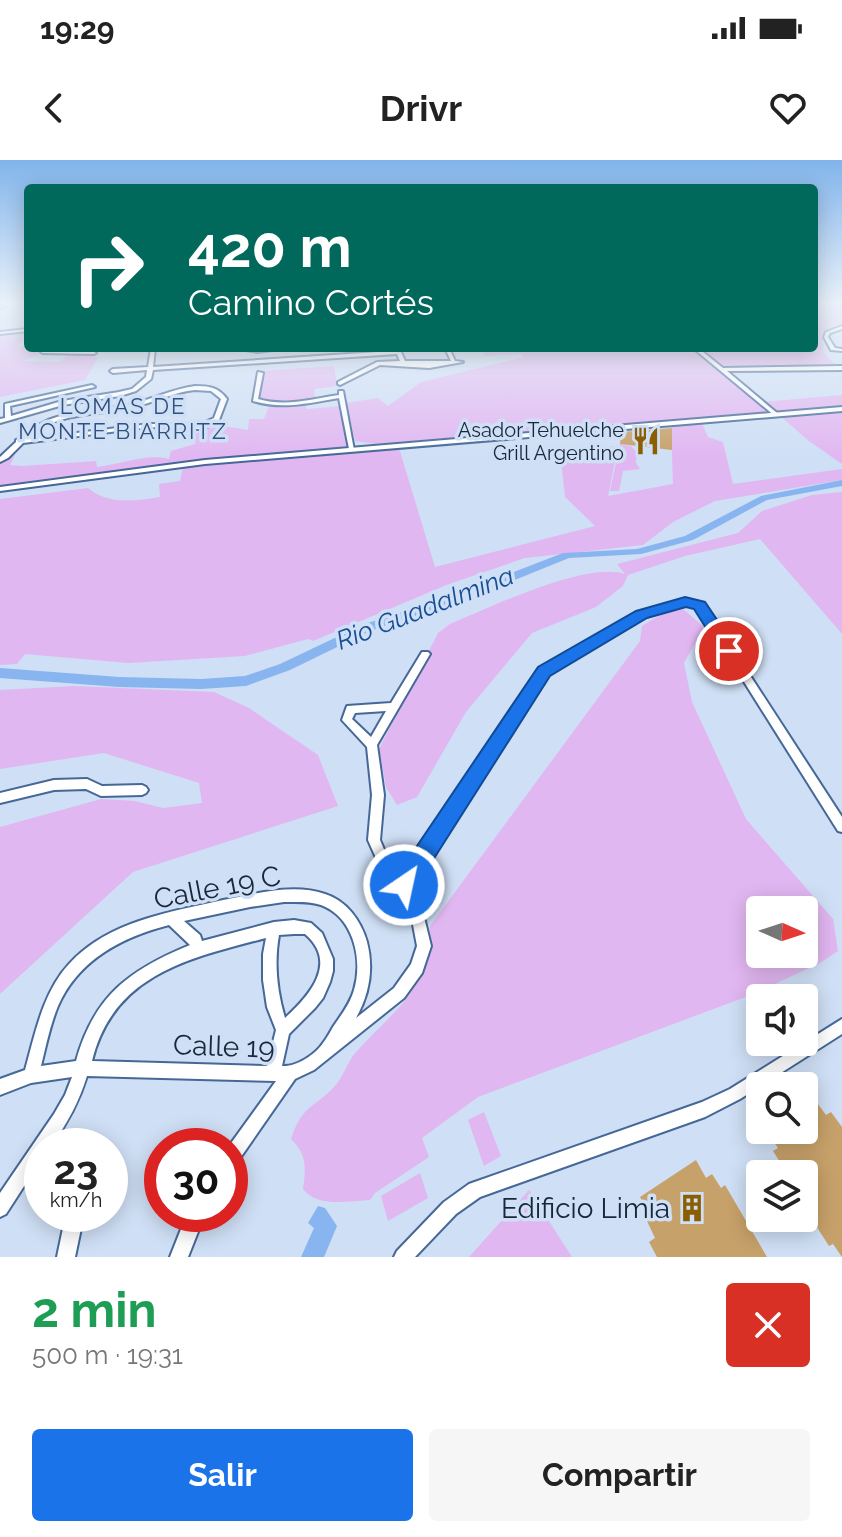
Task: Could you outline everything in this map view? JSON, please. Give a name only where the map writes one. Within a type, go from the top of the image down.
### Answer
[{"type":"main road","points":[[0,489],[205,462],[842,409]]},
{"type":"street","points":[[0,421],[62,403],[134,390],[149,378],[152,355]]},
{"type":"street","points":[[280,360],[281,355]]},
{"type":"street","points":[[113,371],[351,355]]},
{"type":"street","points":[[400,355],[404,364]]},
{"type":"street","points":[[352,449],[340,383],[376,364],[460,362],[453,360],[451,355]]},
{"type":"street","points":[[704,355],[775,414]]},
{"type":"street","points":[[722,370],[842,368]]},
{"type":"street","points":[[260,373],[255,400],[264,404],[281,405],[341,396]]},
{"type":"street","points":[[8,419],[3,405],[92,387]]},
{"type":"street","points":[[0,460],[18,441],[38,426],[61,417],[131,406],[188,389],[214,389],[224,399],[217,419],[199,429],[167,425],[125,426],[59,439],[18,441]]},
{"type":"street","points":[[404,885],[544,671],[642,615],[661,607],[694,602],[700,605],[733,650],[842,827]]},
{"type":"street","points":[[394,707],[351,709],[347,720],[372,745],[425,654]]},
{"type":"street","name":"Calle 19","points":[[0,1087],[31,1075],[84,1068],[273,1071],[290,1074],[309,1065],[328,1047],[384,1007],[399,993],[417,968],[424,946],[423,933],[404,885],[385,865],[374,840],[378,795],[372,745]]},
{"type":"street","points":[[0,798],[54,785],[87,784],[101,791],[142,790]]},
{"type":"street","name":"Calle 19 C","points":[[31,1075],[48,1012],[69,975],[104,945],[170,917],[268,897],[310,895],[340,906],[354,922],[364,973],[357,1002],[328,1047]]},
{"type":"street","points":[[170,917],[195,940],[198,949]]},
{"type":"street","points":[[55,1128],[67,1107],[84,1068],[88,1047],[108,1007],[132,982],[157,965],[198,949],[274,929],[305,928],[317,936],[327,957],[327,976],[307,1009],[283,1030],[273,1071]]},
{"type":"street","points":[[274,929],[268,950],[276,1017],[283,1030]]},
{"type":"street","points":[[250,935],[268,950]]},
{"type":"street","points":[[403,1257],[450,1208],[475,1190],[705,1109],[735,1094],[842,1026]]},
{"type":"street","points":[[248,1133],[290,1074]]},
{"type":"street","points":[[0,1208],[24,1175]]},
{"type":"street","points":[[66,1257],[71,1232]]},
{"type":"street","points":[[179,1257],[189,1232]]},
{"type":"shaded area","points":[[0,355],[36,355],[24,361],[60,362],[67,355],[98,358],[85,380],[0,397]]},
{"type":"shaded area","points":[[522,355],[701,355],[768,412],[376,444],[355,441],[346,403],[378,398],[388,406],[421,382],[524,357]]},
{"type":"shaded area","points":[[706,355],[826,355],[836,365],[721,368]]},
{"type":"shaded area","points":[[334,366],[337,386],[314,389],[315,399],[278,404],[258,400],[256,394],[261,386],[258,379],[262,371]]},
{"type":"shaded area","points":[[842,395],[842,407],[774,412],[762,402]]},
{"type":"shaded area","points":[[304,403],[307,409],[342,406],[349,446],[0,487],[0,462],[15,455],[10,465],[96,461],[97,467],[144,458],[169,459],[171,451],[195,444],[195,439],[190,437],[206,429],[225,427],[248,430],[249,419],[264,419],[269,406]]},
{"type":"shaded area","points":[[842,410],[842,464],[779,415]]},
{"type":"shaded area","points":[[702,423],[708,437],[723,442],[733,484],[842,469],[842,480],[715,501],[673,522],[643,545],[525,558],[449,584],[313,641],[308,639],[245,656],[128,663],[25,654],[17,664],[0,665],[0,499],[88,488],[113,499],[160,497],[159,484],[180,481],[183,467],[399,448],[435,567],[595,526],[565,497],[560,450],[618,446],[608,496],[673,484],[671,426]]},
{"type":"shaded area","points":[[620,444],[631,446],[637,453],[636,463],[640,469],[623,471],[619,491],[610,491]]},
{"type":"shaded area","points":[[842,492],[842,634],[760,539],[685,556],[628,575],[623,586],[596,607],[532,633],[466,712],[417,797],[397,805],[386,787],[379,749],[438,633],[450,624],[563,580],[587,574],[625,574],[617,564],[738,533],[762,511],[812,495]]},
{"type":"shaded area","points":[[683,609],[704,627],[684,663],[692,702],[746,819],[813,896],[746,896],[746,968],[809,968],[775,984],[746,984],[746,997],[478,1097],[422,1138],[429,1157],[375,1193],[370,1200],[334,1202],[309,1195],[303,1189],[303,1156],[291,1139],[299,1120],[334,1087],[354,1055],[408,997],[423,968],[430,926],[640,641],[642,626],[662,614]]},
{"type":"shaded area","points":[[74,686],[214,692],[249,708],[318,755],[338,806],[133,872],[0,994],[0,827],[101,799],[135,801],[163,808],[202,803],[199,783],[104,753],[0,769],[0,690]]},
{"type":"shaded area","points":[[818,902],[833,919],[838,951],[820,963]]},
{"type":"shaded area","points":[[484,1112],[501,1156],[484,1166],[468,1120]]},
{"type":"shaded area","points":[[420,1173],[428,1198],[388,1221],[381,1196]]},
{"type":"shaded area","points":[[529,1190],[572,1257],[469,1257]]},
{"type":"water","points":[[318,1206],[325,1208],[337,1226],[324,1257],[301,1257],[314,1228],[308,1223]]},
{"type":"building","name":"Asador Tehuelche Grill Argentino","points":[[672,428],[672,450],[620,444],[621,432]]},
{"type":"building","points":[[818,1104],[826,1115],[831,1112],[842,1127],[842,1257],[833,1244],[829,1246],[818,1229],[818,1160],[779,1160],[773,1151],[778,1148],[775,1144],[818,1144]]},
{"type":"building","name":"Edificio Limia","points":[[696,1160],[706,1178],[712,1174],[721,1188],[725,1185],[746,1221],[746,1232],[752,1232],[767,1257],[657,1257],[649,1242],[655,1238],[647,1221],[651,1218],[640,1197]]},
{"type":"waterway","name":"Rio Guadalmina","points":[[0,673],[119,682],[201,684],[246,681],[285,667],[366,628],[471,593],[567,555],[637,552],[689,538],[764,498],[842,483]]},
{"type":"place","name":"Asador Tehuelche Grill Argentino","points":[[646,441]]},
{"type":"place","name":"Edificio Limia","points":[[692,1208]]},
{"type":"district","name":"LOMAS DE MONTE BIARRITZ","points":[[123,418]]},
{"type":"route","points":[[404,885],[544,671],[642,615],[685,602],[700,605],[729,651]]}]
